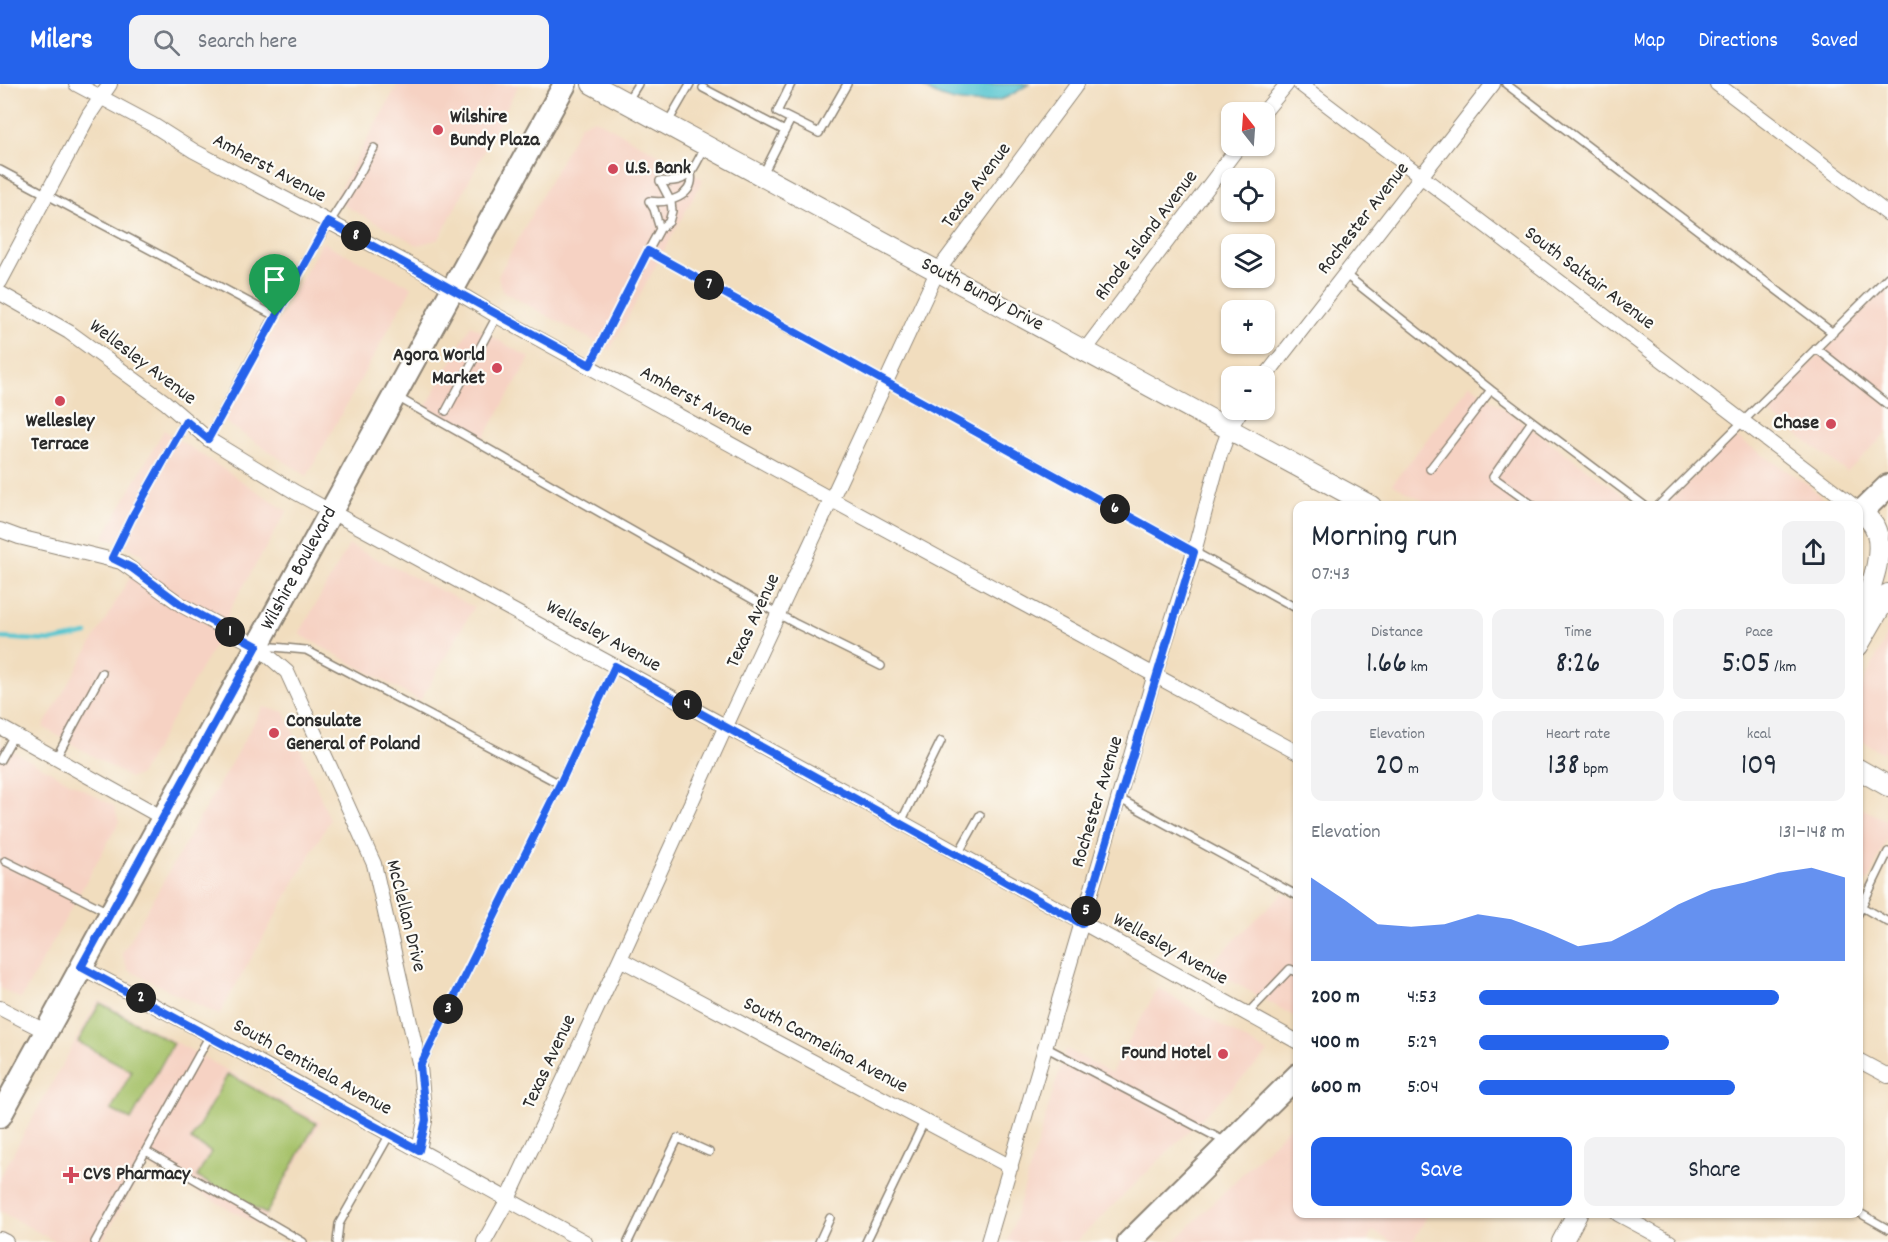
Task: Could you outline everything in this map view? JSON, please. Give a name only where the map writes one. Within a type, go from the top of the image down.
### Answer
[{"type":"main road","name":"Wilshire Boulevard","points":[[0,1116],[565,84]]},
{"type":"main road","name":"South Bundy Drive","points":[[592,84],[1362,501]]},
{"type":"main road","points":[[1863,506],[1888,486]]},
{"type":"main road","points":[[1863,515],[1875,527],[1881,546],[1863,607]]},
{"type":"main road","points":[[1863,637],[1888,594]]},
{"type":"main road","points":[[1863,772],[1888,786]]},
{"type":"main road","points":[[1129,1242],[1293,1080]]},
{"type":"main road","points":[[1562,1242],[1575,1218]]},
{"type":"street","name":"Amherst Avenue","points":[[76,84],[153,125],[194,151],[453,288],[497,316],[1293,750]]},
{"type":"street","points":[[0,282],[89,115],[110,84]]},
{"type":"street","name":"Texas Avenue","points":[[484,1242],[508,1199],[937,272],[1077,84]]},
{"type":"street","points":[[1272,102],[1287,84]]},
{"type":"street","name":"South Saltair Avenue","points":[[1300,84],[1846,501]]},
{"type":"street","name":"Rochester Avenue","points":[[1274,366],[1493,84]]},
{"type":"street","points":[[1717,84],[1888,214]]},
{"type":"street","name":"Rhode Island Avenue","points":[[1085,350],[1231,156]]},
{"type":"street","name":"Wellesley Avenue","points":[[0,293],[69,332],[148,389],[208,439],[331,511],[1293,1039]]},
{"type":"street","name":"Rochester Avenue","points":[[988,1242],[1155,674],[1194,552],[1220,455],[1235,420]]},
{"type":"street","name":"McClellan Drive","points":[[0,530],[19,537],[112,558],[132,568],[183,606],[257,646],[287,672],[375,864],[420,1066],[426,1120],[419,1150]]},
{"type":"street","points":[[0,727],[163,818]]},
{"type":"street","name":"South Carmelina Avenue","points":[[620,959],[1011,1167]]},
{"type":"street","name":"South Centinela Avenue","points":[[81,967],[210,1035],[585,1242]]},
{"type":"street","points":[[0,1008],[45,1031]]},
{"type":"street","points":[[1863,1063],[1888,1076]]},
{"type":"street","points":[[1625,1218],[1670,1242]]},
{"type":"street","points":[[0,1239],[6,1242]]},
{"type":"lane","points":[[627,103],[638,84]]},
{"type":"lane","points":[[666,124],[690,84]]},
{"type":"lane","points":[[791,84],[777,112],[819,133],[847,84]]},
{"type":"lane","points":[[1506,84],[1833,333]]},
{"type":"lane","points":[[703,88],[785,131]]},
{"type":"lane","points":[[762,177],[791,119]]},
{"type":"lane","points":[[590,365],[660,229],[669,222],[672,211],[671,202],[660,181],[682,180],[691,173],[706,146]]},
{"type":"lane","points":[[208,439],[328,222],[342,203],[374,148]]},
{"type":"lane","points":[[0,170],[275,316]]},
{"type":"lane","points":[[660,229],[649,201],[671,202],[686,192],[693,180],[691,173]]},
{"type":"lane","points":[[648,251],[1293,606]]},
{"type":"lane","points":[[1346,275],[1491,390],[1639,501]]},
{"type":"lane","points":[[1663,501],[1888,277]]},
{"type":"lane","points":[[446,411],[497,316]]},
{"type":"lane","points":[[1816,348],[1888,405]]},
{"type":"lane","points":[[1430,469],[1491,390]]},
{"type":"lane","points":[[394,396],[796,624],[881,666]]},
{"type":"lane","points":[[112,558],[131,519],[186,421]]},
{"type":"lane","points":[[1527,501],[1493,477],[1532,421]]},
{"type":"lane","points":[[257,646],[306,650],[560,784]]},
{"type":"lane","points":[[420,1066],[560,784],[615,666]]},
{"type":"lane","points":[[56,758],[102,673]]},
{"type":"lane","points":[[0,760],[14,735]]},
{"type":"lane","points":[[901,822],[941,741]]},
{"type":"lane","points":[[1120,799],[1293,893]]},
{"type":"lane","points":[[958,854],[980,815]]},
{"type":"lane","points":[[1863,904],[1888,852]]},
{"type":"lane","points":[[5,861],[110,913]]},
{"type":"lane","points":[[1863,911],[1888,922]]},
{"type":"lane","points":[[1247,1014],[1290,969],[1293,970]]},
{"type":"lane","points":[[95,1242],[210,1035]]},
{"type":"lane","points":[[1046,1047],[1229,1143]]},
{"type":"lane","points":[[866,1242],[924,1122]]},
{"type":"lane","points":[[337,1242],[339,1224],[390,1134]]},
{"type":"lane","points":[[628,1242],[678,1138],[709,1152]]},
{"type":"lane","points":[[146,1151],[303,1242]]},
{"type":"lane","points":[[1863,1215],[1888,1229]]},
{"type":"lane","points":[[819,1242],[831,1218]]},
{"type":"shaded area","points":[[398,84],[519,84],[439,239],[418,245],[334,200]]},
{"type":"shaded area","points":[[595,119],[703,179],[610,350],[502,291],[498,276],[581,124]]},
{"type":"shaded area","points":[[322,242],[412,287],[307,476],[223,421]]},
{"type":"shaded area","points":[[1888,287],[1888,432],[1847,472],[1764,410]]},
{"type":"shaded area","points":[[471,325],[530,358],[482,441],[425,409]]},
{"type":"shaded area","points":[[1470,384],[1631,501],[1424,501],[1392,484]]},
{"type":"shaded area","points":[[164,430],[287,511],[230,609],[217,641],[140,775],[130,778],[43,727],[143,555],[120,543],[103,538]]},
{"type":"shaded area","points":[[1734,436],[1809,485],[1825,501],[1670,501]]},
{"type":"shaded area","points":[[349,545],[474,607],[420,701],[299,634]]},
{"type":"shaded area","points":[[1888,633],[1888,745],[1883,753],[1863,741],[1863,684]]},
{"type":"shaded area","points":[[263,707],[285,712],[330,820],[219,1015],[128,970],[122,954]]},
{"type":"shaded area","points":[[0,744],[114,806],[119,822],[21,999],[0,988]]},
{"type":"shaded area","points":[[1863,809],[1888,821],[1888,837],[1868,882],[1863,879]]},
{"type":"shaded area","points":[[1283,893],[1293,899],[1293,1016],[1207,967]]},
{"type":"shaded area","points":[[1158,988],[1268,1053],[1076,1242],[1008,1242],[1066,1049],[1111,1073]]},
{"type":"shaded area","points":[[101,1001],[321,1122],[260,1226],[146,1164],[102,1242],[56,1242],[0,1211],[0,1177],[97,1002]]},
{"type":"shaded area","points":[[1293,1123],[1293,1218],[1426,1218],[1413,1242],[1392,1242],[1373,1231],[1367,1242],[1174,1242]]},
{"type":"green space","points":[[100,1003],[173,1043],[131,1120],[111,1110],[132,1071],[78,1042]]},
{"type":"green space","points":[[228,1074],[316,1123],[266,1214],[197,1177],[211,1152],[191,1140]]},
{"type":"water","points":[[920,84],[1029,84],[1005,98],[972,103],[938,96]]},
{"type":"waterway","points":[[0,638],[52,641],[87,634]]},
{"type":"place","name":"Wilshire Bundy Plaza","points":[[438,130]]},
{"type":"place","name":"U.S. Bank","points":[[613,169]]},
{"type":"place","name":"Agora World Market","points":[[497,368]]},
{"type":"place","name":"Wellesley Terrace","points":[[60,401]]},
{"type":"place","name":"Chase","points":[[1831,424]]},
{"type":"place","name":"Consulate General of Poland","points":[[274,733]]},
{"type":"place","name":"Found Hotel","points":[[1223,1054]]},
{"type":"place","name":"CVS Pharmacy","points":[[71,1175]]},
{"type":"route","points":[[328,222],[422,271],[497,316],[590,365],[648,251],[1194,552],[1155,674],[1082,924],[615,666],[560,784],[420,1066],[426,1120],[419,1150],[81,967],[257,646],[183,606],[132,568],[112,558],[131,519],[186,421],[208,439],[275,316],[328,222]]}]
